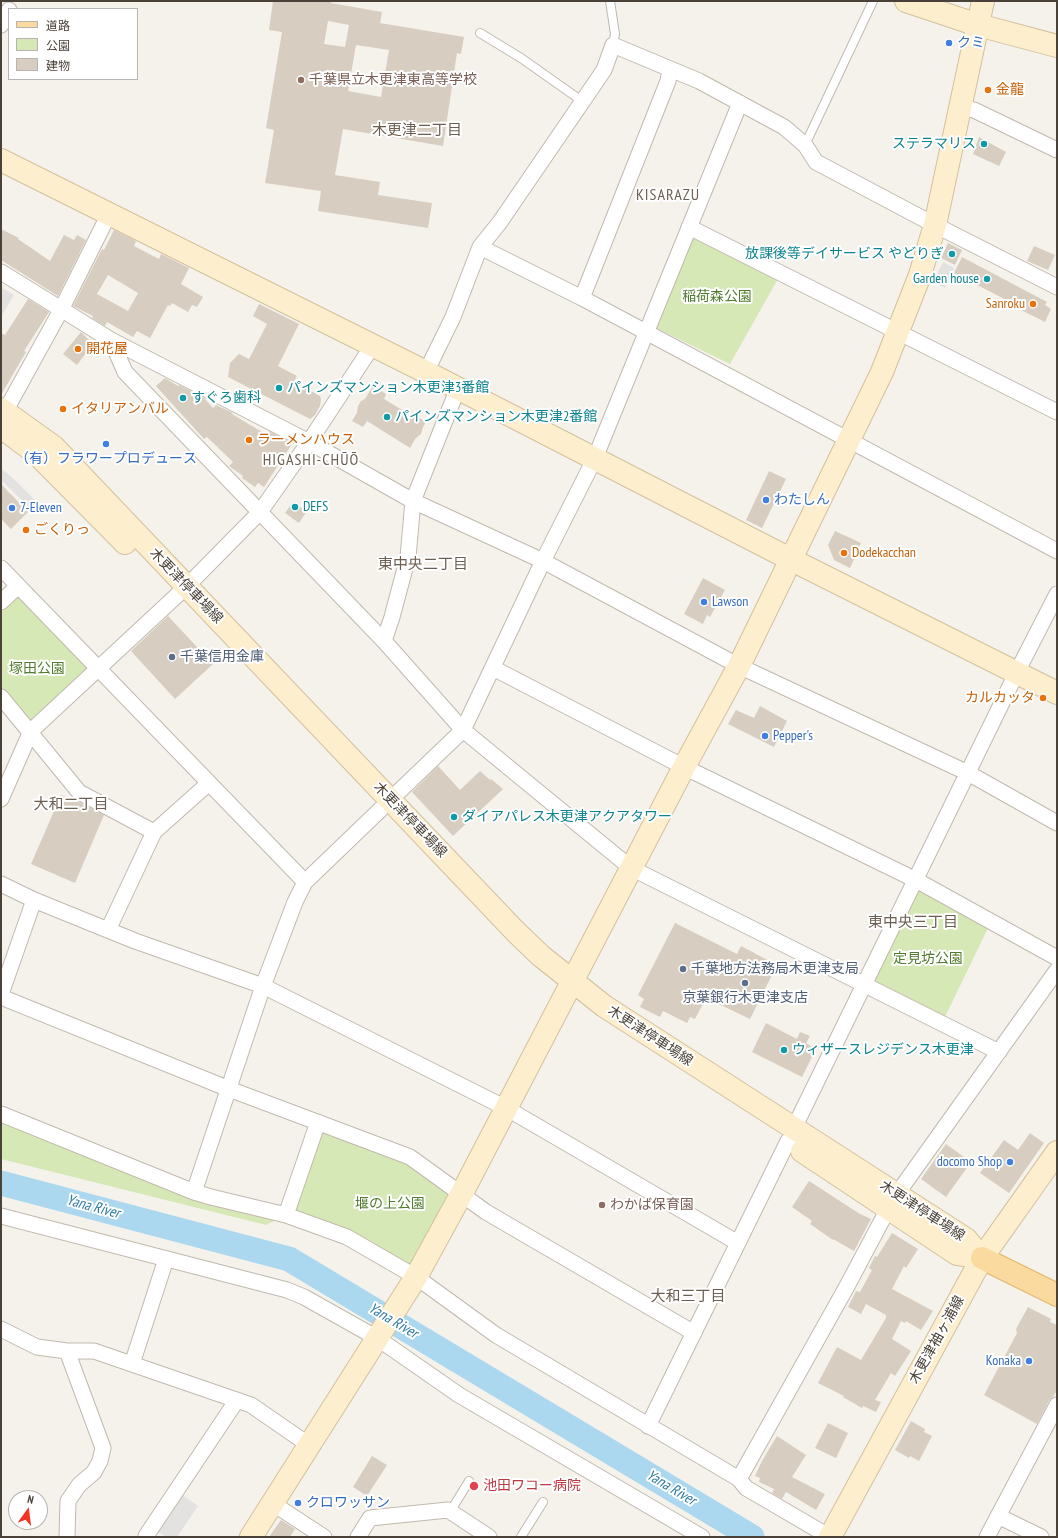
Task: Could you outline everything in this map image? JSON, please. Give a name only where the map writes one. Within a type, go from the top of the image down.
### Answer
[{"type":"main road","points":[[982,1258],[1057,1295]]},
{"type":"street","points":[[906,1],[978,25],[1055,43]]},
{"type":"street","points":[[251,1537],[416,1277],[462,1193],[684,767],[739,666],[882,372],[920,276],[935,225],[959,107],[983,1]]},
{"type":"street","points":[[1,25],[8,12]]},
{"type":"street","points":[[426,372],[454,317],[480,247],[500,222],[604,70],[613,45],[699,81],[740,103],[784,127],[805,146],[816,162],[1057,287]]},
{"type":"street","points":[[582,298],[668,81],[670,69]]},
{"type":"street","points":[[194,1192],[263,986],[295,902],[306,882],[463,730],[543,561],[595,458],[740,103]]},
{"type":"street","points":[[959,107],[974,110],[1057,150]]},
{"type":"street","points":[[1,160],[373,345],[790,559],[1057,693]]},
{"type":"street","points":[[2,417],[61,310],[109,214]]},
{"type":"street","points":[[689,227],[1057,412]]},
{"type":"street","points":[[480,247],[582,298],[1057,551]]},
{"type":"street","points":[[1,272],[112,340],[309,442],[413,501],[543,561],[739,666],[968,773],[1057,823]]},
{"type":"street","points":[[112,340],[125,372],[384,641],[463,730],[631,868],[999,1052]]},
{"type":"street","points":[[1,799],[31,731],[181,591],[260,512],[309,442],[373,345]]},
{"type":"street","points":[[384,641],[408,557],[413,501],[458,388]]},
{"type":"street","name":"木更津停車場線","points":[[2,417],[59,476],[181,591],[386,805],[532,965],[570,987],[601,1020],[791,1135],[893,1201],[957,1254],[982,1258]]},
{"type":"street","points":[[1,568],[306,882]]},
{"type":"street","points":[[1,602],[18,586]]},
{"type":"street","points":[[648,1426],[1017,672],[1057,594]]},
{"type":"street","points":[[493,668],[684,767],[916,880],[1057,958]]},
{"type":"street","points":[[1,697],[31,731],[80,792],[154,832]]},
{"type":"street","points":[[108,930],[154,832],[209,783]]},
{"type":"street","points":[[1,884],[34,900],[135,941],[263,986],[506,1108],[738,1243]]},
{"type":"street","points":[[1,994],[34,900]]},
{"type":"street","points":[[739,1479],[893,1201],[1057,970]]},
{"type":"street","points":[[1,997],[229,1089],[410,1157],[462,1193],[486,1212],[694,1333]]},
{"type":"street","points":[[1,1114],[194,1192],[286,1214],[347,1237],[416,1277],[496,1335],[739,1479],[746,1488],[830,1537]]},
{"type":"street","points":[[286,1214],[318,1122]]},
{"type":"street","name":"木更津袖ヶ浦線","points":[[830,1537],[982,1258],[1057,1152]]},
{"type":"street","points":[[1,1216],[287,1290],[304,1297],[377,1338],[459,1395],[702,1537]]},
{"type":"street","points":[[132,1364],[166,1259]]},
{"type":"street","points":[[1,1329],[37,1347],[67,1351],[94,1351],[251,1405],[309,1445]]},
{"type":"street","points":[[67,1351],[103,1448],[100,1461],[94,1472],[79,1485],[68,1501],[67,1537]]},
{"type":"street","points":[[148,1537],[146,1536],[237,1400]]},
{"type":"street","points":[[986,1537],[1052,1427],[1057,1405]]},
{"type":"street","points":[[272,1503],[324,1537]]},
{"type":"street","points":[[358,1537],[370,1518],[448,1510],[489,1537]]},
{"type":"street","points":[[998,1516],[1041,1537]]},
{"type":"lane","points":[[610,1],[615,34],[613,45]]},
{"type":"lane","points":[[805,146],[873,1]]},
{"type":"lane","points":[[480,34],[521,58],[582,101]]},
{"type":"lane","points":[[450,1512],[469,1481]]},
{"type":"lane","points":[[521,1537],[543,1502]]},
{"type":"green space","name":"稲荷森公園","points":[[694,236],[779,277],[730,364],[656,328]]},
{"type":"green space","name":"塚田公園","points":[[20,596],[89,670],[31,727],[1,690],[1,612]]},
{"type":"green space","name":"定見坊公園","points":[[917,889],[988,928],[944,1019],[870,984]]},
{"type":"green space","points":[[1,1119],[284,1216],[266,1225],[1,1159]]},
{"type":"green space","name":"堰の上公園","points":[[321,1131],[407,1164],[453,1197],[411,1266],[295,1211]]},
{"type":"shaded area","points":[[943,262],[954,268],[945,288],[933,282]]},
{"type":"shaded area","points":[[1,287],[14,295],[1,317]]},
{"type":"shaded area","points":[[1,468],[36,501],[30,508],[1,480]]},
{"type":"shaded area","points":[[181,1494],[198,1506],[177,1537],[166,1537],[157,1531]]},
{"type":"building","points":[[273,1],[331,1],[331,3],[382,12],[380,23],[464,37],[461,54],[457,53],[443,146],[343,129],[335,175],[380,182],[378,195],[432,203],[428,228],[318,211],[321,191],[265,183],[274,130],[266,128],[282,32],[269,30]],"holes":[[[328,21],[349,25],[345,47],[324,44]],[[356,45],[389,50],[381,97],[348,91]]]},
{"type":"building","name":"ステラマリス","points":[[979,137],[1006,152],[999,166],[973,154]]},
{"type":"building","points":[[1,229],[19,238],[18,239],[50,261],[64,235],[74,240],[77,235],[86,240],[58,296],[1,260]]},
{"type":"building","points":[[114,230],[136,241],[134,246],[159,259],[161,254],[189,268],[181,284],[203,297],[197,307],[192,305],[188,312],[172,303],[170,306],[168,305],[150,338],[137,331],[133,337],[107,322],[105,326],[92,318],[93,316],[73,306],[102,249],[104,250]],"holes":[[[108,275],[138,293],[128,311],[97,294]]]},
{"type":"building","name":"放課後等デイサービス やどりぎ","points":[[948,243],[962,250],[955,265],[941,258]]},
{"type":"building","points":[[1034,246],[1055,255],[1048,270],[1027,261]]},
{"type":"building","name":"Garden house","points":[[962,257],[1047,302],[1045,305],[1051,309],[1045,322],[1015,307],[1016,305],[954,273]]},
{"type":"building","points":[[28,299],[49,312],[24,351],[26,352],[1,395],[1,333],[5,335]]},
{"type":"building","points":[[259,304],[299,324],[278,366],[297,376],[294,381],[320,396],[320,406],[315,415],[310,419],[228,377],[230,363],[239,354],[249,359],[267,324],[253,316]]},
{"type":"building","name":"開花屋","points":[[81,332],[93,344],[77,365],[63,354]]},
{"type":"building","points":[[165,378],[178,386],[179,385],[203,397],[213,408],[216,405],[233,413],[232,414],[267,435],[269,431],[292,444],[264,487],[258,483],[255,487],[242,478],[243,476],[229,466],[233,462],[207,437],[204,439],[156,386]]},
{"type":"building","name":"パインズマンション木更津2番館","points":[[373,386],[386,394],[384,399],[412,416],[413,414],[426,422],[421,434],[415,439],[410,448],[367,421],[363,427],[352,421],[357,413],[358,406],[361,401],[365,399]]},
{"type":"building","name":"わたしん","points":[[769,471],[786,479],[762,528],[746,520]]},
{"type":"building","name":"7-Eleven","points":[[1,484],[28,512],[11,529],[1,519]]},
{"type":"building","name":"DEFS","points":[[293,502],[307,511],[299,523],[285,513]]},
{"type":"building","name":"Dodekacchan","points":[[835,531],[861,543],[850,568],[834,560],[828,545]]},
{"type":"building","name":"Lawson","points":[[703,578],[725,590],[710,617],[707,615],[703,624],[684,614]]},
{"type":"building","name":"千葉信用金庫","points":[[168,616],[213,664],[175,699],[131,651]]},
{"type":"building","name":"Pepper's","points":[[760,706],[787,721],[774,747],[728,724],[736,710],[754,718]]},
{"type":"building","name":"ダイアパレス木更津アクアタワー","points":[[438,766],[460,790],[480,771],[503,789],[453,836],[412,792]]},
{"type":"building","points":[[61,795],[104,815],[75,883],[31,864]]},
{"type":"building","name":"千葉地方法務局木更津支局","points":[[675,923],[737,954],[741,946],[777,965],[750,1019],[706,998],[695,1019],[690,1017],[687,1023],[663,1011],[660,1017],[640,1007],[644,999],[638,995]]},
{"type":"building","name":"ウィザースレジデンス木更津","points":[[766,1023],[797,1039],[800,1032],[810,1036],[806,1043],[816,1049],[802,1077],[752,1052]]},
{"type":"building","name":"docomo Shop","points":[[1030,1133],[1044,1143],[1009,1193],[980,1173],[1004,1140],[1018,1150]]},
{"type":"building","points":[[946,1144],[971,1162],[946,1197],[921,1179]]},
{"type":"building","points":[[809,1181],[860,1214],[871,1219],[854,1251],[833,1240],[810,1224],[812,1221],[792,1207]]},
{"type":"building","points":[[892,1233],[918,1249],[906,1268],[904,1266],[892,1289],[933,1311],[921,1330],[906,1321],[905,1323],[901,1321],[892,1339],[911,1351],[895,1376],[891,1373],[875,1400],[881,1402],[876,1412],[863,1406],[862,1408],[843,1397],[844,1396],[818,1383],[837,1347],[861,1360],[886,1318],[886,1315],[866,1304],[861,1314],[848,1307],[856,1291],[860,1292],[872,1270],[869,1268],[875,1256],[877,1257]]},
{"type":"building","name":"Konaka","points":[[1028,1307],[1051,1319],[1050,1322],[1057,1325],[1057,1390],[1049,1401],[1037,1424],[984,1395],[1017,1333],[1016,1329]]},
{"type":"building","points":[[911,1421],[925,1429],[924,1432],[932,1436],[919,1461],[910,1456],[909,1458],[895,1450]]},
{"type":"building","points":[[828,1423],[848,1433],[836,1458],[815,1448]]},
{"type":"building","points":[[777,1436],[806,1455],[792,1477],[825,1494],[816,1510],[786,1492],[782,1499],[772,1493],[774,1489],[759,1482],[760,1478],[755,1476]]},
{"type":"building","points":[[372,1456],[387,1465],[367,1496],[353,1487]]},
{"type":"building","points":[[281,1520],[295,1529],[290,1537],[269,1537]]},
{"type":"waterway","name":"Yana River","points":[[1,1183],[289,1259],[752,1537]]},
{"type":"place","name":"クミ","points":[[949,43]]},
{"type":"place","name":"千葉県立木更津東高等学校","points":[[301,80]]},
{"type":"place","name":"金龍","points":[[988,90]]},
{"type":"place","name":"ステラマリス","points":[[984,144]]},
{"type":"place","name":"放課後等デイサービス やどりぎ","points":[[952,254]]},
{"type":"place","name":"Garden house","points":[[987,279]]},
{"type":"place","name":"Sanroku","points":[[1033,304]]},
{"type":"place","name":"開花屋","points":[[78,349]]},
{"type":"place","name":"パインズマンション木更津3番館","points":[[279,388]]},
{"type":"place","name":"すぐろ歯科","points":[[183,398]]},
{"type":"place","name":"イタリアンバル","points":[[63,409]]},
{"type":"place","name":"パインズマンション木更津2番館","points":[[387,417]]},
{"type":"place","name":"ラーメンハウス","points":[[249,440]]},
{"type":"place","name":"（有）フラワープロデュース","points":[[106,444]]},
{"type":"place","name":"わたしん","points":[[766,500]]},
{"type":"place","name":"DEFS","points":[[295,507]]},
{"type":"place","name":"7-Eleven","points":[[12,508]]},
{"type":"place","name":"ごくりっ","points":[[26,530]]},
{"type":"place","name":"Dodekacchan","points":[[844,553]]},
{"type":"place","name":"Lawson","points":[[704,602]]},
{"type":"place","name":"千葉信用金庫","points":[[172,657]]},
{"type":"place","name":"カルカッタ","points":[[1043,698]]},
{"type":"place","name":"Pepper's","points":[[765,736]]},
{"type":"place","name":"ダイアパレス木更津アクアタワー","points":[[454,817]]},
{"type":"place","name":"千葉地方法務局木更津支局","points":[[683,969]]},
{"type":"place","name":"京葉銀行木更津支店","points":[[745,983]]},
{"type":"place","name":"ウィザースレジデンス木更津","points":[[784,1050]]},
{"type":"place","name":"docomo Shop","points":[[1010,1162]]},
{"type":"place","name":"わかば保育園","points":[[602,1205]]},
{"type":"place","name":"Konaka","points":[[1029,1361]]},
{"type":"place","name":"池田ワコー病院","points":[[474,1486]]},
{"type":"place","name":"クロワッサン","points":[[298,1503]]},
{"type":"district","name":"木更津二丁目","points":[[417,131]]},
{"type":"district","name":"KISARAZU","points":[[668,195]]},
{"type":"district","name":"HIGASHI-CHŪŌ","points":[[311,460]]},
{"type":"district","name":"東中央二丁目","points":[[423,565]]},
{"type":"district","name":"大和二丁目","points":[[71,805]]},
{"type":"district","name":"東中央三丁目","points":[[913,923]]},
{"type":"district","name":"大和三丁目","points":[[688,1297]]}]
